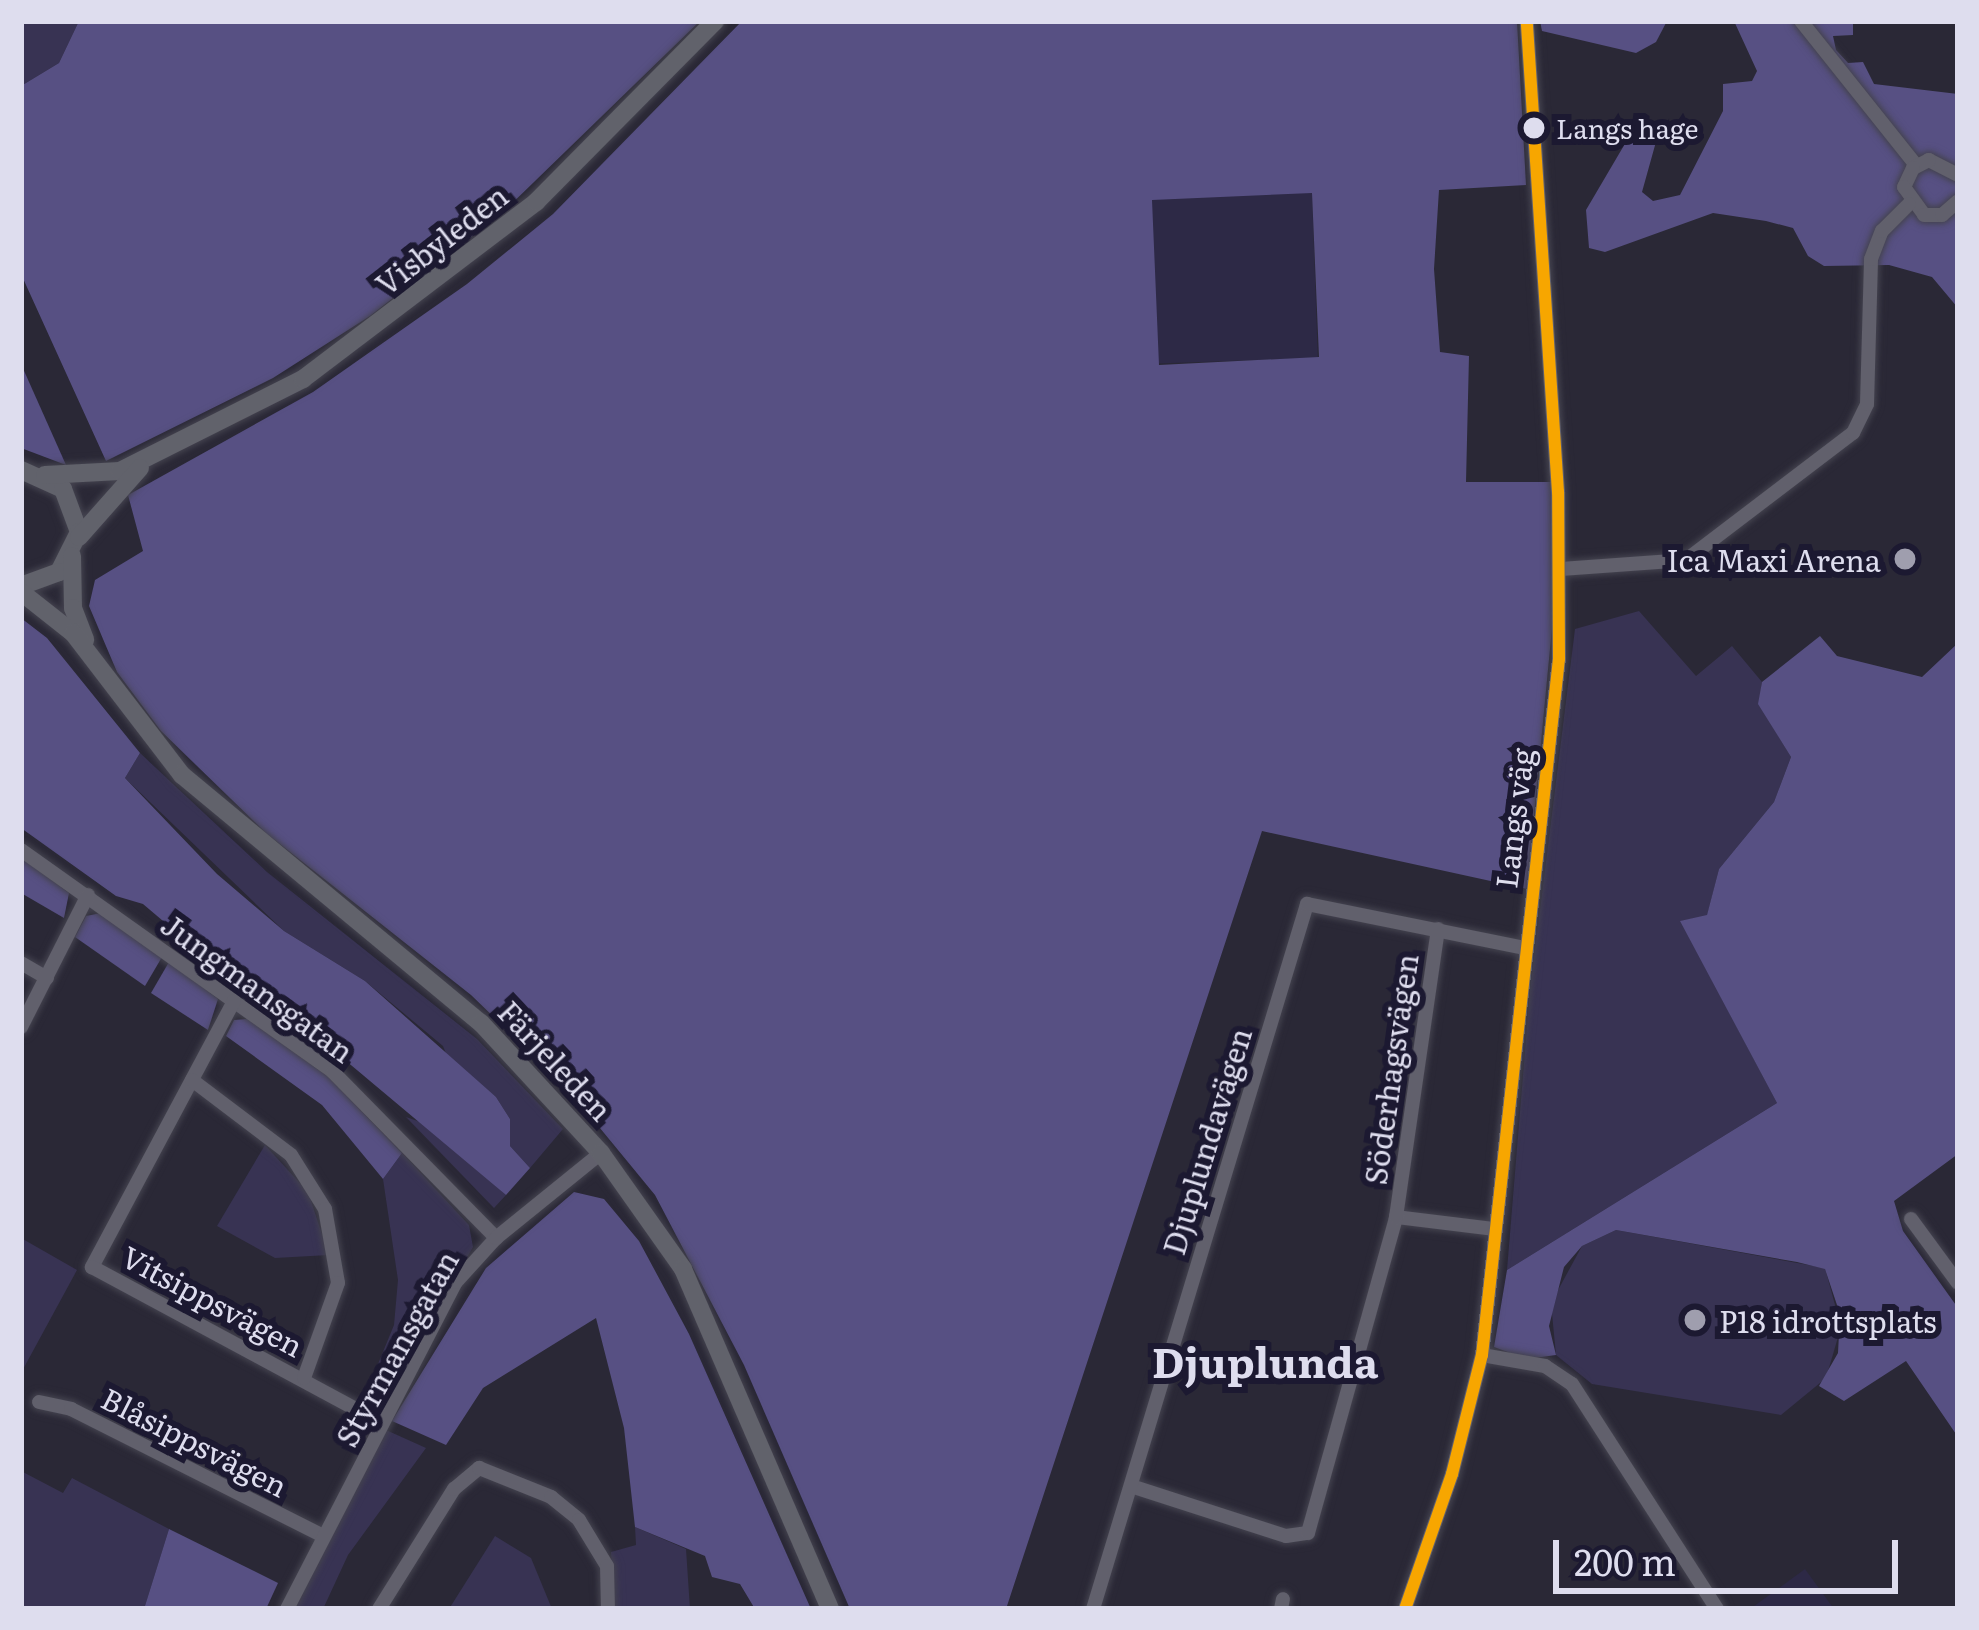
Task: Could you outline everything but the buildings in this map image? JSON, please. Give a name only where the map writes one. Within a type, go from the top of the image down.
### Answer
[{"type":"main road","name":"Visbyleden","points":[[30,470],[105,475],[164,452],[303,379],[467,260],[628,116],[715,21]]},
{"type":"main road","name":"Visbyleden","points":[[75,547],[113,491],[164,452]]},
{"type":"main road","name":"Färjeleden","points":[[30,470],[72,502],[73,608],[94,661]]},
{"type":"main road","points":[[21,589],[53,577],[75,547]]},
{"type":"main road","name":"Färjeleden","points":[[21,589],[55,615],[182,776],[481,1023],[601,1153],[683,1269],[830,1609]]},
{"type":"street","name":"Langs väg","points":[[1406,1609],[1453,1474],[1482,1355],[1559,659],[1561,568],[1527,21]]},
{"type":"street","points":[[1801,21],[1916,165]]},
{"type":"street","points":[[1909,204],[1905,183],[1916,165],[1938,160],[1958,175]]},
{"type":"street","points":[[1909,204],[1933,216],[1958,201]]},
{"type":"street","points":[[1561,568],[1686,560],[1853,433],[1867,404],[1871,260],[1882,231],[1909,204]]},
{"type":"street","name":"Jungmansgatan","points":[[21,850],[333,1072],[496,1238]]},
{"type":"street","points":[[21,1027],[88,896]]},
{"type":"street","name":"Djuplundavägen","points":[[1093,1609],[1301,914],[1315,901],[1525,948]]},
{"type":"street","name":"Söderhagsvägen","points":[[1131,1486],[1286,1537],[1308,1533],[1396,1217],[1438,929]]},
{"type":"street","points":[[21,963],[47,978]]},
{"type":"street","name":"Vitsippsvägen","points":[[234,1001],[92,1267],[382,1423]]},
{"type":"street","points":[[192,1080],[291,1156],[325,1209],[338,1283],[304,1378]]},
{"type":"street","name":"Styrmansgatan","points":[[287,1609],[456,1282],[496,1238],[601,1153]]},
{"type":"street","name":"Söderhagsvägen","points":[[1396,1217],[1494,1229]]},
{"type":"street","points":[[1911,1219],[1958,1283]]},
{"type":"street","points":[[1482,1355],[1545,1366],[1572,1384],[1717,1609]]},
{"type":"street","name":"Blåsippsvägen","points":[[39,1402],[70,1408],[324,1536]]},
{"type":"street","points":[[379,1609],[454,1489],[479,1468],[551,1497],[579,1520],[607,1566],[608,1609]]},
{"type":"shaded area","points":[[21,21],[79,21],[59,63],[21,86]]},
{"type":"shaded area","points":[[79,21],[700,21],[503,212],[370,316],[273,378],[106,461],[21,274],[21,86],[59,63]]},
{"type":"shaded area","points":[[742,21],[1517,21],[1526,185],[1439,190],[1434,269],[1440,352],[1469,356],[1466,482],[1551,482],[1554,607],[1527,889],[1262,831],[1006,1609],[850,1609],[744,1365],[655,1195],[567,1088],[471,995],[266,833],[161,731],[117,672],[89,606],[95,580],[143,551],[128,495],[313,392],[467,284],[553,214]],"holes":[[[1312,193],[1319,357],[1159,365],[1152,200]]]},
{"type":"shaded area","points":[[1540,21],[1667,21],[1656,42],[1636,53],[1542,31]]},
{"type":"shaded area","points":[[1734,21],[1853,21],[1853,35],[1833,36],[1836,50],[1848,63],[1863,62],[1874,84],[1958,94],[1958,308],[1932,277],[1889,265],[1824,266],[1808,256],[1793,228],[1766,221],[1713,213],[1605,252],[1589,248],[1586,210],[1636,125],[1659,131],[1642,192],[1653,201],[1680,195],[1723,111],[1723,84],[1752,81],[1757,71]]},
{"type":"shaded area","points":[[1312,192],[1318,358],[1157,364],[1151,198]]},
{"type":"shaded area","points":[[21,364],[66,465],[21,448]]},
{"type":"shaded area","points":[[1639,611],[1696,676],[1732,646],[1762,682],[1759,704],[1791,757],[1774,802],[1719,869],[1707,916],[1681,921],[1777,1103],[1507,1270],[1530,990],[1575,629]]},
{"type":"shaded area","points":[[21,618],[47,638],[140,753],[125,778],[217,874],[284,931],[365,981],[496,1097],[510,1119],[510,1146],[530,1168],[506,1195],[271,998],[235,982],[143,904],[116,896],[21,828]]},
{"type":"shaded area","points":[[1820,636],[1837,656],[1922,677],[1958,643],[1958,1154],[1894,1201],[1903,1231],[1958,1308],[1958,1437],[1906,1361],[1844,1401],[1819,1386],[1838,1353],[1840,1314],[1825,1269],[1797,1262],[1616,1230],[1582,1246],[1564,1267],[1549,1326],[1556,1355],[1527,1359],[1494,1347],[1507,1270],[1777,1103],[1680,921],[1707,915],[1719,869],[1774,802],[1791,757],[1758,704],[1762,682]]},
{"type":"shaded area","points":[[140,753],[267,872],[477,1039],[563,1129],[530,1168],[510,1146],[510,1119],[496,1097],[449,1061],[443,1046],[365,981],[284,931],[125,778]]},
{"type":"shaded area","points":[[21,858],[69,893],[64,918],[21,893]]},
{"type":"shaded area","points":[[101,913],[162,957],[145,986],[75,937],[86,916]]},
{"type":"shaded area","points":[[169,962],[218,999],[208,1030],[151,993]]},
{"type":"shaded area","points":[[247,1019],[327,1076],[402,1153],[383,1179],[322,1105],[226,1036],[234,1020]]},
{"type":"shaded area","points":[[406,1117],[429,1125],[506,1195],[494,1208]]},
{"type":"shaded area","points":[[265,1145],[308,1192],[329,1255],[275,1258],[217,1226]]},
{"type":"shaded area","points":[[402,1153],[469,1225],[473,1247],[383,1407],[371,1409],[362,1403],[394,1325],[398,1280],[383,1179]]},
{"type":"shaded area","points":[[574,1192],[604,1199],[639,1241],[689,1334],[811,1609],[755,1609],[740,1584],[712,1577],[705,1556],[635,1527],[624,1428],[596,1318],[483,1388],[446,1445],[392,1421],[486,1268]]},
{"type":"shaded area","name":"P18 idrottsplats","points":[[1616,1230],[1825,1268],[1841,1327],[1826,1378],[1781,1415],[1592,1384],[1556,1355],[1551,1303],[1582,1246]]},
{"type":"shaded area","points":[[21,1238],[77,1270],[21,1373]]},
{"type":"shaded area","points":[[386,1430],[426,1448],[348,1555],[323,1609],[295,1609]]},
{"type":"shaded area","points":[[21,1471],[63,1493],[72,1478],[169,1529],[144,1609],[21,1609]]},
{"type":"shaded area","points":[[635,1527],[686,1549],[690,1609],[614,1609],[611,1552],[636,1545]]},
{"type":"shaded area","points":[[169,1529],[278,1583],[266,1609],[144,1609]]},
{"type":"shaded area","points":[[495,1536],[531,1558],[552,1609],[449,1609]]},
{"type":"shaded area","points":[[1805,1569],[1834,1609],[1750,1609]]},
{"type":"transit line","points":[[1405,1609],[1452,1474],[1482,1355],[1559,659],[1558,492],[1527,21]]},
{"type":"place","name":"Langs hage","points":[[1534,128]]},
{"type":"place","name":"Ica Maxi Arena","points":[[1905,559]]},
{"type":"place","name":"P18 idrottsplats","points":[[1695,1320]]},
{"type":"district","name":"Djuplunda","points":[[1265,1360]]}]
